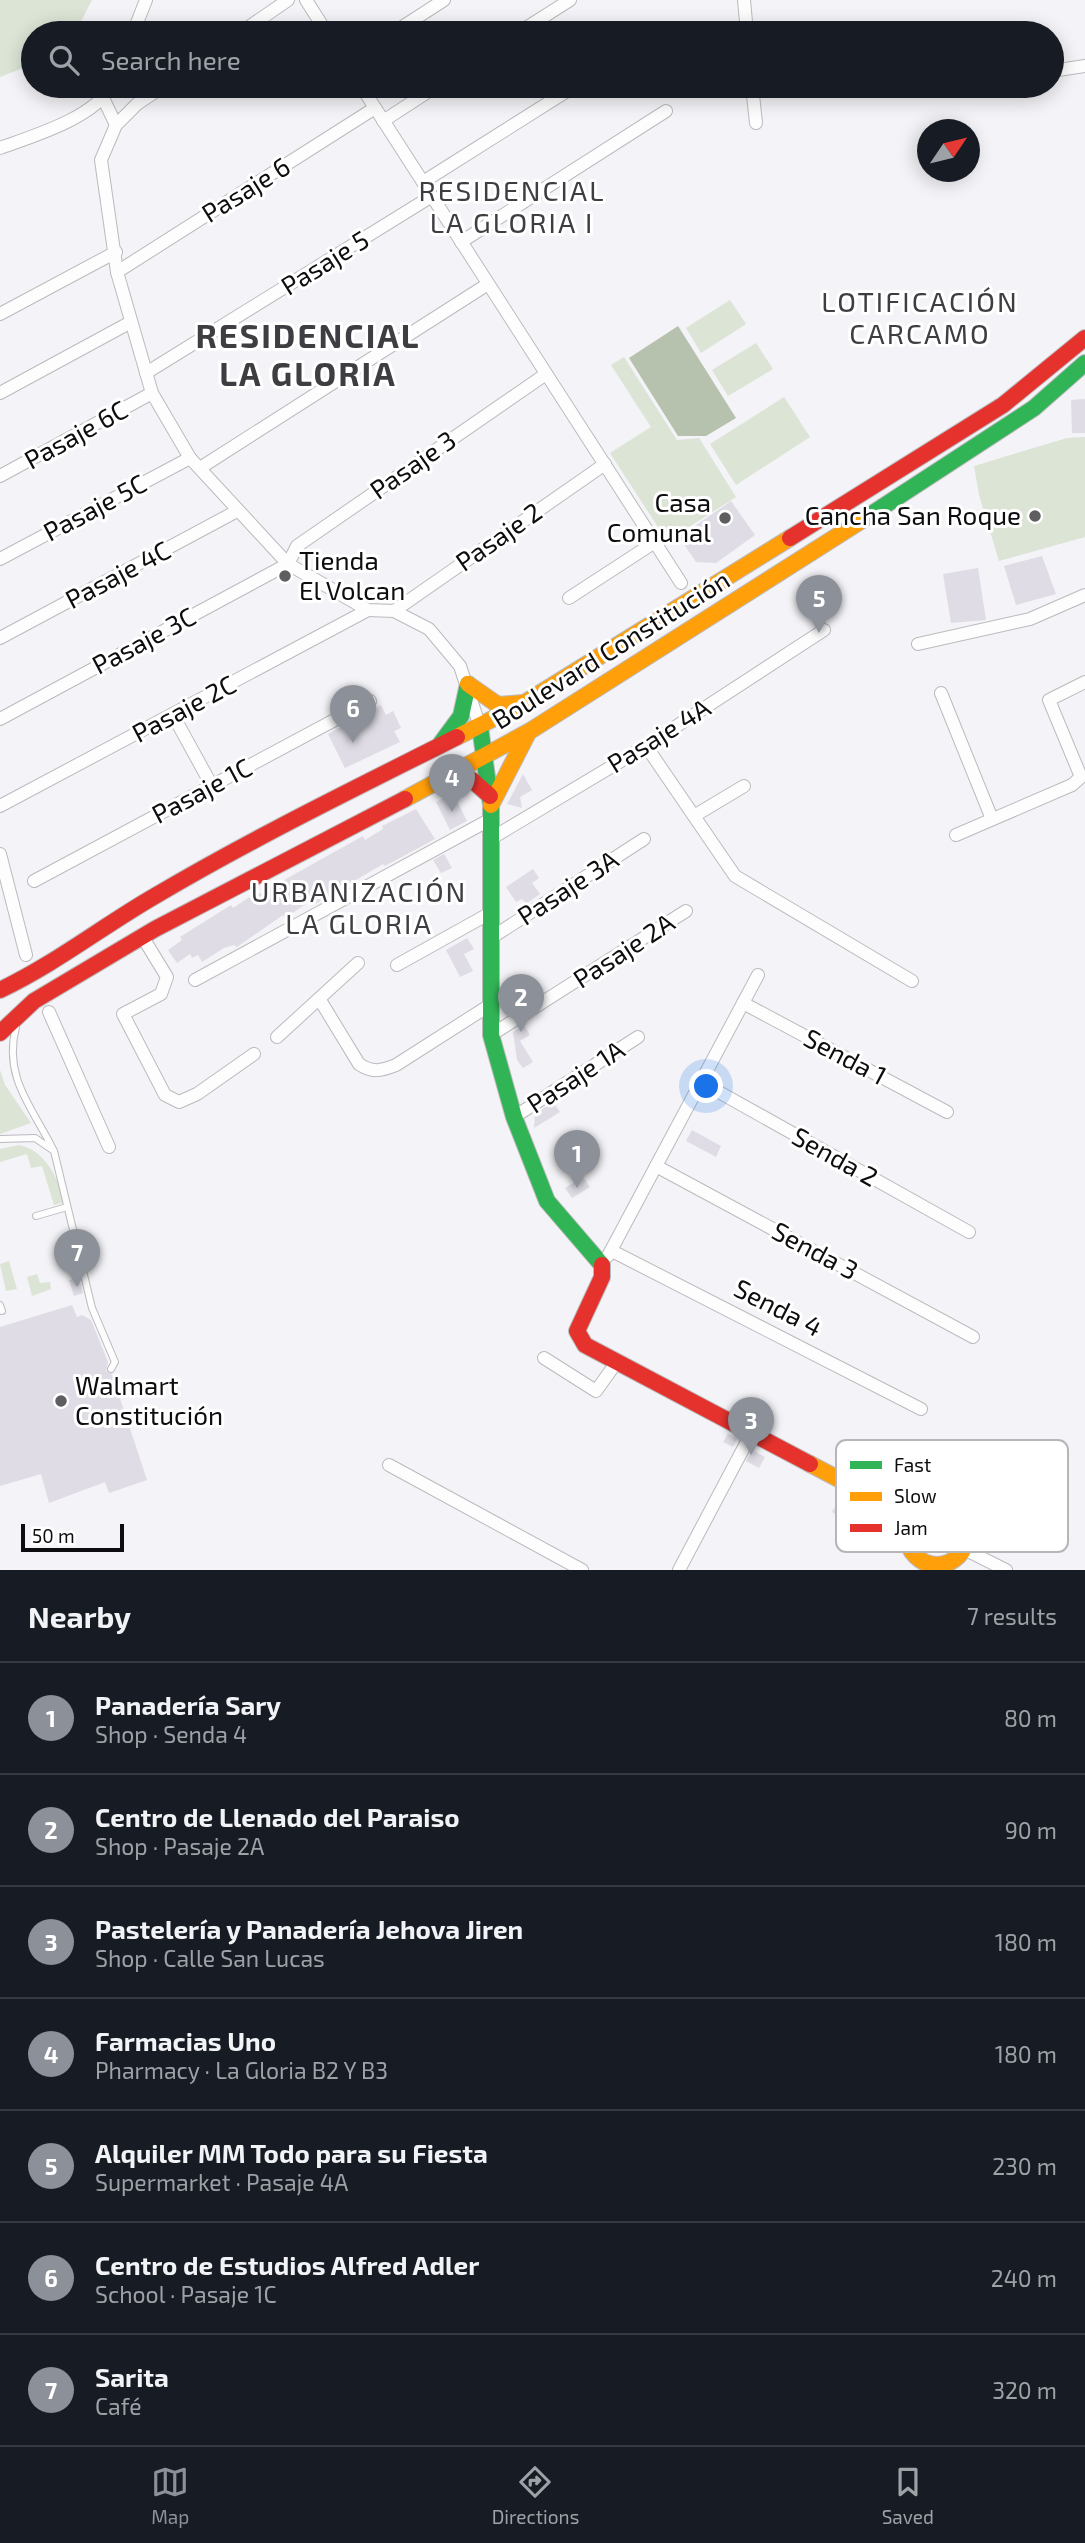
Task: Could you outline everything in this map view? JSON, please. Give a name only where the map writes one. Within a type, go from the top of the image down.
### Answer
[{"type":"main road","name":"Boulevard Constitución","points":[[0,990],[165,890],[269,832],[526,702],[719,579],[1003,405],[1085,338]]},
{"type":"main road","name":"Boulevard Constitución","points":[[0,1033],[20,1014],[142,936],[222,890],[485,757],[530,731],[977,447],[1034,408],[1085,363]]},
{"type":"main road","points":[[435,749],[460,720],[466,704],[468,684],[498,705],[526,702]]},
{"type":"main road","points":[[480,727],[491,807],[491,1035],[514,1117],[547,1201],[603,1266],[602,1277],[577,1331],[585,1345],[616,1363],[836,1478]]},
{"type":"main road","points":[[491,807],[530,731]]},
{"type":"main road","points":[[449,774],[466,776],[480,784],[491,807]]},
{"type":"main road","points":[[914,1562],[931,1568],[957,1559],[962,1552]]},
{"type":"street","points":[[138,21],[146,0]]},
{"type":"street","points":[[257,21],[288,0]]},
{"type":"street","points":[[306,0],[319,21]]},
{"type":"street","points":[[412,21],[444,0]]},
{"type":"street","points":[[537,21],[569,0]]},
{"type":"street","points":[[744,0],[746,21]]},
{"type":"street","points":[[1064,69],[1085,66]]},
{"type":"street","points":[[146,98],[116,125],[101,160],[117,272],[152,393],[190,458],[288,564],[368,610],[394,611],[429,629],[460,666],[480,727]]},
{"type":"street","points":[[369,98],[681,583]]},
{"type":"street","points":[[383,121],[418,98]]},
{"type":"street","points":[[423,181],[556,98]]},
{"type":"street","points":[[753,98],[756,123]]},
{"type":"street","points":[[0,148],[50,130],[104,100],[116,125]]},
{"type":"street","name":"Pasaje 6","points":[[117,272],[375,108]]},
{"type":"street","points":[[461,242],[666,111]]},
{"type":"street","name":"Pasaje 5","points":[[146,373],[432,196]]},
{"type":"street","points":[[0,314],[116,252]]},
{"type":"street","points":[[200,468],[488,284]]},
{"type":"street","points":[[0,393],[131,322]]},
{"type":"street","name":"Pasaje 3","points":[[288,564],[297,546],[547,374]]},
{"type":"street","name":"Pasaje 6C","points":[[0,476],[152,393]]},
{"type":"street","name":"Pasaje 5C","points":[[0,559],[190,458]]},
{"type":"street","name":"Pasaje 2","points":[[394,611],[605,464]]},
{"type":"street","name":"Pasaje 4C","points":[[0,638],[237,511]]},
{"type":"street","points":[[569,598],[655,542]]},
{"type":"street","name":"Pasaje 3C","points":[[0,719],[288,564]]},
{"type":"street","points":[[918,644],[1030,619],[1085,595]]},
{"type":"street","name":"Pasaje 2C","points":[[0,806],[368,610]]},
{"type":"street","name":"Pasaje 4A","points":[[492,838],[646,746],[824,630]]},
{"type":"street","points":[[956,835],[1072,785],[1080,777],[1049,700],[1085,682]]},
{"type":"street","points":[[941,693],[992,819]]},
{"type":"street","name":"Pasaje 1C","points":[[34,881],[370,701]]},
{"type":"street","points":[[173,715],[212,786]]},
{"type":"street","points":[[646,746],[735,876],[912,981]]},
{"type":"street","points":[[694,816],[744,786]]},
{"type":"street","points":[[195,980],[491,807]]},
{"type":"street","name":"Pasaje 3A","points":[[491,938],[644,839]]},
{"type":"street","points":[[0,855],[26,955]]},
{"type":"street","name":"Pasaje 2A","points":[[491,1035],[686,911]]},
{"type":"street","points":[[397,965],[492,912]]},
{"type":"street","points":[[142,936],[167,977],[161,994],[123,1014],[165,1096],[179,1102],[197,1094],[254,1054]]},
{"type":"street","points":[[277,1037],[358,963]]},
{"type":"street","points":[[603,1266],[758,975]]},
{"type":"street","points":[[320,1000],[359,1064],[369,1071],[381,1071],[396,1065],[490,1005]]},
{"type":"street","name":"Senda 1","points":[[743,1003],[947,1112]]},
{"type":"street","points":[[49,1012],[109,1147]]},
{"type":"street","name":"Pasaje 1A","points":[[514,1117],[638,1037]]},
{"type":"street","name":"Senda 2","points":[[701,1082],[969,1232]]},
{"type":"street","name":"Senda 3","points":[[656,1166],[973,1337]]},
{"type":"street","name":"Senda 4","points":[[611,1251],[921,1409]]},
{"type":"street","points":[[544,1358],[597,1391],[616,1363]]},
{"type":"street","points":[[679,1570],[751,1434]]},
{"type":"street","points":[[389,1465],[582,1570]]},
{"type":"street","points":[[970,1552],[1006,1570]]},
{"type":"lane","points":[[20,1014],[11,1049],[12,1066],[24,1096],[54,1151],[92,1308],[115,1362],[111,1369]]},
{"type":"lane","points":[[0,1139],[35,1138],[54,1151]]},
{"type":"lane","points":[[36,1216],[68,1207]]},
{"type":"shaded area","points":[[0,0],[92,0],[81,21],[21,21],[21,69],[0,77]]},
{"type":"shaded area","points":[[730,300],[746,324],[701,353],[686,328]]},
{"type":"shaded area","points":[[678,326],[736,418],[706,436],[678,436],[629,358]]},
{"type":"shaded area","points":[[756,343],[773,369],[728,396],[712,370]]},
{"type":"shaded area","points":[[624,357],[677,440],[699,438],[736,497],[667,541],[610,453],[651,427],[611,365]]},
{"type":"shaded area","points":[[784,397],[810,437],[736,485],[710,444]]},
{"type":"shaded area","name":"Cancha San Roque","points":[[1085,437],[1085,537],[999,561],[979,495],[974,466],[1067,438]]},
{"type":"shaded area","points":[[0,1070],[5,1085],[31,1123],[0,1134]]},
{"type":"shaded area","points":[[19,1145],[36,1153],[49,1166],[65,1202],[54,1205],[42,1166],[31,1168],[27,1154],[0,1162],[0,1149]]},
{"type":"shaded area","points":[[9,1261],[17,1289],[6,1291],[0,1264]]},
{"type":"shaded area","points":[[37,1274],[40,1283],[50,1282],[51,1289],[32,1296],[27,1277]]},
{"type":"building","points":[[1085,399],[1085,433],[1072,433],[1071,400]]},
{"type":"building","name":"Casa Comunal","points":[[731,501],[755,535],[716,563],[696,562],[679,537]]},
{"type":"building","points":[[1042,556],[1056,594],[1016,605],[1004,566]]},
{"type":"building","points":[[978,568],[986,620],[951,623],[943,574]]},
{"type":"building","points":[[381,705],[386,715],[393,711],[401,728],[394,731],[400,742],[345,768],[328,734]]},
{"type":"building","points":[[523,774],[532,790],[520,797],[522,808],[507,804]]},
{"type":"building","points":[[453,793],[467,821],[450,830],[436,802]]},
{"type":"building","points":[[416,809],[435,839],[385,866],[383,864],[312,906],[309,902],[285,918],[283,915],[237,947],[234,945],[224,948],[202,962],[198,955],[192,958],[190,954],[177,963],[168,950],[182,940],[180,937],[231,905],[233,908],[257,892],[259,894],[363,836],[365,840],[383,829],[382,826]]},
{"type":"building","points":[[444,854],[452,868],[441,873],[433,860]]},
{"type":"building","points":[[533,869],[539,878],[532,883],[540,894],[526,904],[522,899],[516,902],[506,887]]},
{"type":"building","points":[[467,938],[474,949],[464,954],[473,971],[460,977],[446,950]]},
{"type":"building","points":[[524,1025],[530,1035],[520,1041],[533,1062],[523,1068],[517,1060],[513,1032]]},
{"type":"building","points":[[553,1102],[560,1112],[534,1128],[535,1114]]},
{"type":"building","points":[[692,1130],[721,1146],[716,1157],[686,1141]]},
{"type":"building","points":[[583,1177],[590,1187],[572,1198],[565,1188]]},
{"type":"building","points":[[79,1278],[83,1293],[74,1296],[69,1280]]},
{"type":"building","name":"Walmart Constitución","points":[[72,1305],[77,1317],[82,1315],[91,1320],[108,1362],[106,1371],[112,1374],[147,1480],[109,1493],[105,1482],[49,1503],[41,1474],[0,1486],[0,1327]]},
{"type":"building","points":[[728,1434],[737,1439],[733,1447],[723,1442]]},
{"type":"building","points":[[752,1450],[765,1457],[759,1468],[746,1461]]},
{"type":"traffic: fast","points":[[864,519],[1034,408],[1085,363]]},
{"type":"traffic: fast","points":[[441,743],[461,716],[468,684]]},
{"type":"traffic: fast","points":[[480,727],[491,805],[491,1035],[514,1117],[547,1201],[602,1265]]},
{"type":"traffic: slow","points":[[405,799],[530,731],[864,519]]},
{"type":"traffic: slow","points":[[457,737],[526,702],[790,538]]},
{"type":"traffic: slow","points":[[468,684],[498,705],[523,703]]},
{"type":"traffic: slow","points":[[491,805],[528,733]]},
{"type":"traffic: slow","points":[[810,1464],[836,1478]]},
{"type":"traffic: slow","points":[[912,1552],[920,1560],[937,1565],[954,1560],[962,1552]]},
{"type":"traffic: jam","points":[[790,538],[1003,405],[1085,338]]},
{"type":"traffic: jam","points":[[0,990],[40,969],[136,908],[229,854],[457,737]]},
{"type":"traffic: jam","points":[[449,774],[472,780],[490,796]]},
{"type":"traffic: jam","points":[[0,1033],[34,1001],[155,929],[405,799]]},
{"type":"traffic: jam","points":[[602,1265],[602,1277],[577,1331],[585,1345],[810,1464]]},
{"type":"place","name":"Cancha San Roque","points":[[1035,516]]},
{"type":"place","name":"Casa Comunal","points":[[725,518]]},
{"type":"place","name":"Tienda El Volcan","points":[[285,576]]},
{"type":"place","name":"Alquiler MM Todo para su Fiesta","points":[[819,633]]},
{"type":"place","name":"Centro de Estudios Alfred Adler","points":[[353,743]]},
{"type":"place","name":"Farmacias Uno","points":[[452,812]]},
{"type":"place","name":"Centro de Llenado del Paraiso","points":[[521,1032]]},
{"type":"place","name":"Panadería Sary","points":[[577,1188]]},
{"type":"place","name":"Sarita","points":[[77,1287]]},
{"type":"place","name":"Walmart Constitución","points":[[61,1401]]},
{"type":"place","name":"Pastelería y Panadería Jehova Jiren","points":[[751,1455]]},
{"type":"district","name":"RESIDENCIAL LA GLORIA I","points":[[512,207]]},
{"type":"district","name":"LOTIFICACIÓN CARCAMO","points":[[920,318]]},
{"type":"district","name":"RESIDENCIAL LA GLORIA","points":[[308,355]]},
{"type":"district","name":"URBANIZACIÓN LA GLORIA","points":[[359,908]]}]
